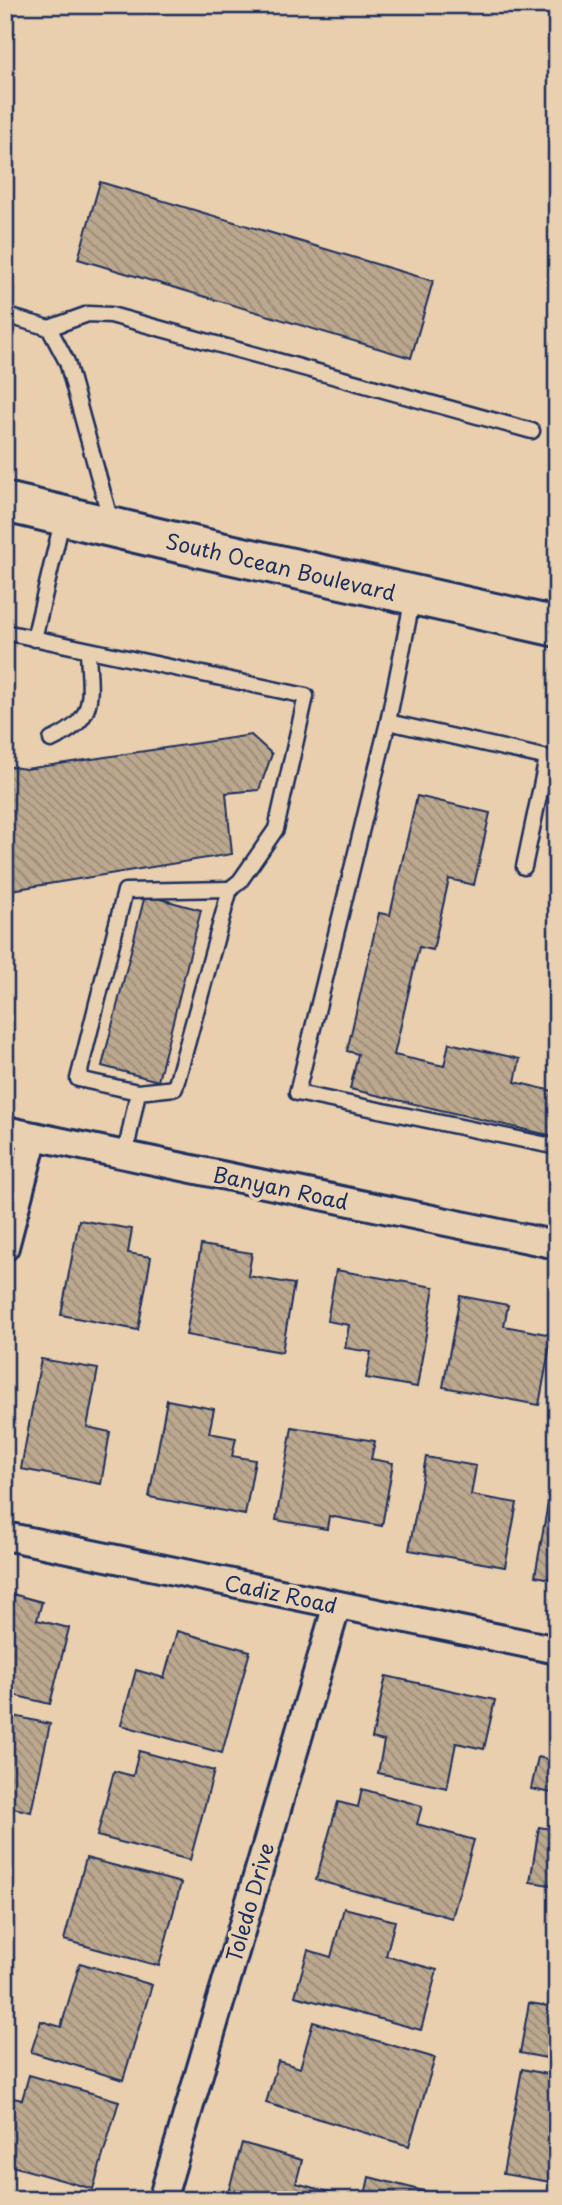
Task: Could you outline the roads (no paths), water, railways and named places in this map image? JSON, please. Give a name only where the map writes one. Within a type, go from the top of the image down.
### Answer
[{"type":"main road","name":"South Ocean Boulevard","points":[[5,502],[557,627]]},
{"type":"street","name":"Banyan Road","points":[[5,1130],[557,1245]]},
{"type":"street","points":[[5,1247],[34,1136]]},
{"type":"street","name":"Cadiz Road","points":[[5,1536],[557,1650]]},
{"type":"street","name":"Toledo Drive","points":[[162,2200],[337,1605]]},
{"type":"lane","points":[[5,315],[49,328],[88,314],[111,315],[532,431]]},
{"type":"lane","points":[[49,328],[67,362],[112,527]]},
{"type":"lane","points":[[34,639],[63,516]]},
{"type":"lane","points":[[413,595],[388,722],[297,1093],[557,1147]]},
{"type":"lane","points":[[5,632],[88,652],[306,696],[276,829],[240,881],[230,889],[175,1088],[138,1092],[78,1079],[125,891],[230,889]]},
{"type":"lane","points":[[51,740],[67,733],[83,721],[90,696],[88,652]]},
{"type":"lane","points":[[388,722],[552,759],[524,867]]},
{"type":"lane","points":[[125,1155],[138,1092]]}]
